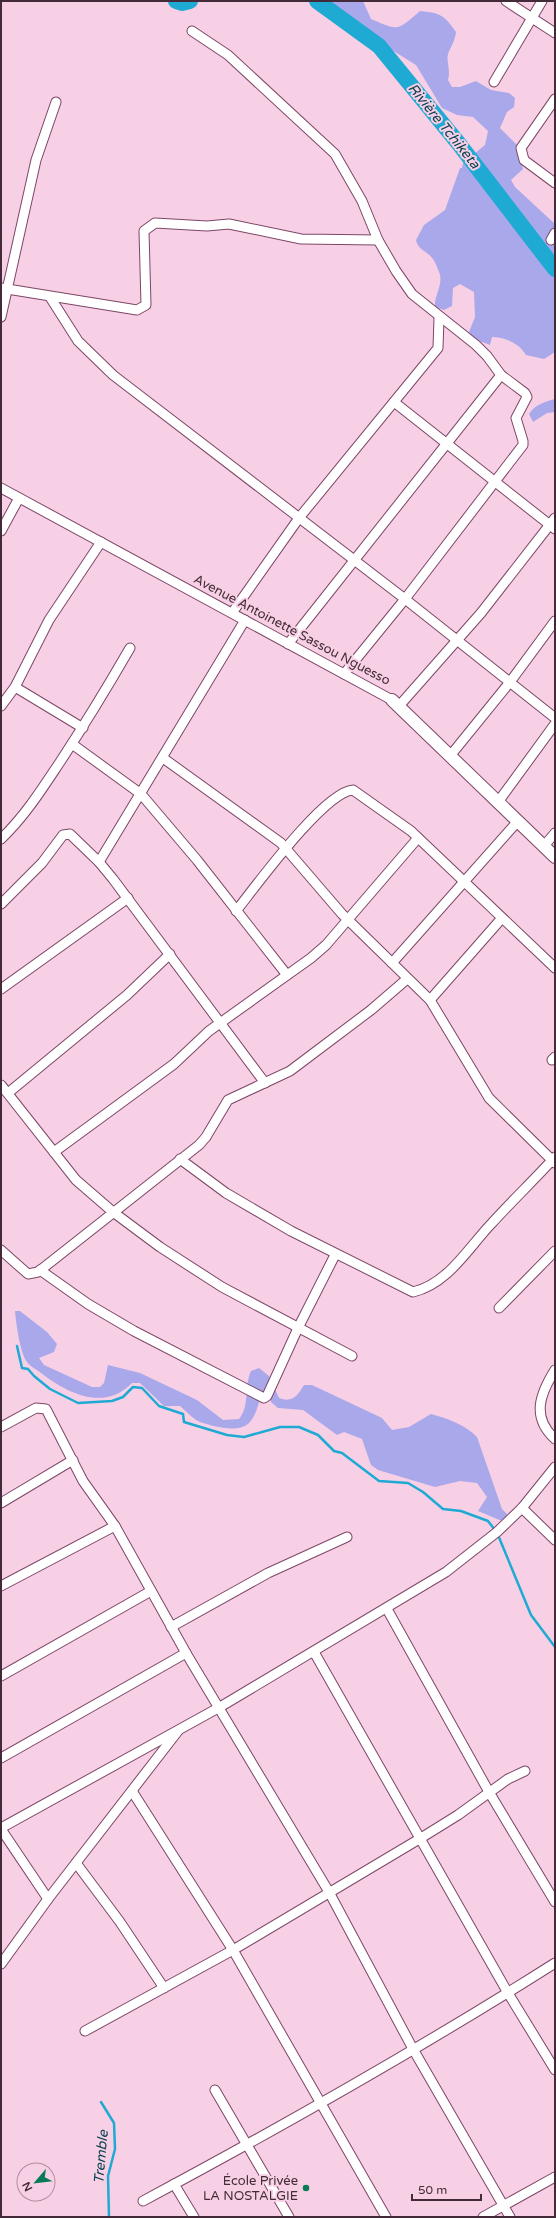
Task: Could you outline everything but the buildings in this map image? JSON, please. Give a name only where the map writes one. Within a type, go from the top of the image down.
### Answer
[{"type":"street","points":[[506,1],[555,33]]},
{"type":"street","points":[[494,82],[531,17],[542,1]]},
{"type":"street","points":[[192,31],[234,60],[335,154],[362,200],[378,240],[412,294],[439,318],[487,356],[501,375],[525,393],[527,397],[516,418],[524,441],[523,445],[405,599],[344,674]]},
{"type":"street","points":[[555,99],[525,140],[521,148],[521,154],[524,160],[555,183]]},
{"type":"street","points":[[1,317],[4,289],[36,160],[56,102]]},
{"type":"street","points":[[4,289],[136,310],[146,305],[144,231],[156,223],[207,226],[229,224],[301,239],[378,240]]},
{"type":"street","points":[[50,297],[78,341],[95,360],[354,559],[555,718]]},
{"type":"street","points":[[232,613],[299,518],[438,348],[439,318]]},
{"type":"street","points":[[288,644],[501,375]]},
{"type":"street","points":[[394,402],[494,481],[553,524],[481,613],[395,703]]},
{"type":"street","name":"Avenue Antoinette Sassou Nguesso","points":[[1,488],[395,703],[555,857]]},
{"type":"street","points":[[1,531],[18,498]]},
{"type":"street","points":[[1,706],[15,687],[49,620],[101,542]]},
{"type":"street","points":[[99,862],[245,620]]},
{"type":"street","points":[[450,756],[510,682],[555,621]]},
{"type":"street","points":[[1,839],[19,822],[83,728],[130,648]]},
{"type":"street","points":[[15,687],[83,728]]},
{"type":"street","points":[[498,802],[555,724]]},
{"type":"street","points":[[72,744],[141,794],[197,860],[287,975]]},
{"type":"street","points":[[163,758],[212,792],[285,848],[348,920],[430,1000],[489,1098],[554,1160],[490,1225],[459,1262],[423,1290],[413,1292],[335,1254],[226,1193],[180,1159]]},
{"type":"street","points":[[236,911],[304,826],[342,793],[353,790],[376,805],[418,838],[555,968]]},
{"type":"street","points":[[392,963],[518,821]]},
{"type":"street","points":[[544,846],[555,833]]},
{"type":"street","points":[[1,904],[42,863],[65,834],[70,834],[99,862],[128,898],[222,1022],[265,1083]]},
{"type":"street","points":[[54,1152],[174,1064],[222,1022],[326,945],[418,838]]},
{"type":"street","points":[[1,989],[128,898]]},
{"type":"street","points":[[430,1000],[502,918]]},
{"type":"street","points":[[8,1093],[127,995],[170,954]]},
{"type":"street","points":[[1,1250],[28,1274],[40,1270],[206,1137],[228,1100],[290,1071],[327,1045],[407,979]]},
{"type":"street","points":[[1,1084],[76,1180],[113,1212],[160,1247],[222,1287],[352,1356]]},
{"type":"street","points":[[499,1308],[555,1251]]},
{"type":"street","points":[[40,1270],[88,1304],[134,1331],[264,1398],[267,1396],[298,1328],[335,1254]]},
{"type":"street","points":[[555,1370],[545,1387],[540,1418],[548,1433],[555,1439]]},
{"type":"street","points":[[1,1427],[36,1408],[46,1409],[91,1494],[115,1526],[186,1653],[220,1707],[329,1892],[413,2049],[510,2217]]},
{"type":"street","points":[[1,1503],[72,1460]]},
{"type":"street","points":[[48,1899],[1,1829],[181,1727],[220,1707],[387,1609],[459,1563],[497,1532],[522,1508],[555,1467]]},
{"type":"street","points":[[522,1508],[555,1540]]},
{"type":"street","points":[[1,1586],[115,1526]]},
{"type":"street","points":[[171,1627],[268,1573],[348,1537]]},
{"type":"street","points":[[1,1676],[151,1591]]},
{"type":"street","points":[[387,1609],[489,1792],[555,1902]]},
{"type":"street","points":[[314,1652],[508,1993],[555,2070]]},
{"type":"street","points":[[1,1758],[186,1653]]},
{"type":"street","points":[[1,1964],[48,1899],[181,1727]]},
{"type":"street","points":[[85,2031],[233,1950],[421,1838],[458,1815],[508,1779],[525,1771]]},
{"type":"street","points":[[132,1790],[233,1950],[386,2217]]},
{"type":"street","points":[[76,1863],[120,1922],[164,1988]]},
{"type":"street","points":[[143,2201],[249,2145],[320,2104],[508,1993],[555,1963]]},
{"type":"street","points":[[215,2090],[249,2145],[289,2217]]},
{"type":"street","points":[[483,2217],[555,2177]]},
{"type":"street","points":[[174,2184],[194,2217]]},
{"type":"shaded area","points":[[327,1],[363,1],[371,19],[393,27],[402,25],[420,11],[437,14],[445,18],[456,32],[448,54],[448,80],[452,87],[460,87],[476,81],[491,90],[509,93],[515,98],[514,107],[507,112],[500,128],[517,145],[523,169],[511,180],[515,187],[555,224],[555,352],[544,359],[526,355],[516,344],[502,338],[492,337],[490,345],[474,339],[469,332],[475,317],[474,292],[460,284],[453,288],[452,306],[444,310],[435,307],[440,285],[439,272],[433,259],[418,246],[416,240],[424,225],[445,210],[460,168],[462,168],[463,163],[485,145],[488,131],[473,117],[457,115],[442,108],[416,65],[358,29]]},
{"type":"shaded area","points":[[555,399],[555,412],[547,413],[533,422],[529,414],[534,408],[547,401]]},
{"type":"shaded area","points":[[15,1311],[20,1311],[47,1332],[57,1344],[54,1352],[39,1358],[44,1365],[92,1387],[100,1387],[104,1383],[108,1365],[140,1373],[197,1400],[223,1420],[239,1419],[245,1408],[251,1371],[259,1368],[269,1376],[279,1398],[288,1400],[294,1398],[304,1385],[312,1385],[382,1418],[392,1430],[409,1427],[431,1414],[449,1420],[467,1429],[477,1437],[502,1509],[508,1515],[502,1521],[478,1511],[487,1497],[477,1483],[460,1481],[435,1487],[378,1470],[371,1465],[362,1439],[344,1432],[337,1435],[303,1410],[278,1408],[271,1402],[269,1394],[261,1395],[255,1414],[248,1424],[243,1427],[231,1428],[218,1427],[200,1422],[180,1406],[164,1406],[140,1383],[132,1383],[121,1392],[98,1398],[74,1393],[51,1380],[27,1362],[20,1345]]},
{"type":"waterway","name":"Rivière Tchiketa","points":[[176,1],[182,3],[190,1]]},
{"type":"waterway","name":"Rivière Tchiketa","points":[[317,1],[379,46],[459,144],[555,269]]},
{"type":"waterway","points":[[17,1346],[22,1368],[28,1369],[50,1389],[78,1403],[112,1401],[123,1397],[133,1387],[142,1388],[159,1406],[183,1414],[184,1422],[227,1435],[244,1437],[280,1427],[299,1427],[318,1435],[334,1451],[342,1453],[379,1481],[408,1483],[423,1492],[443,1509],[461,1511],[488,1521],[495,1530]]},
{"type":"waterway","points":[[498,1535],[531,1615],[555,1647]]},
{"type":"waterway","name":"Tremble","points":[[101,2102],[114,2123],[115,2149],[108,2176],[109,2217]]},
{"type":"place","name":"École Privée LA NOSTALGIE","points":[[306,2188]]}]
